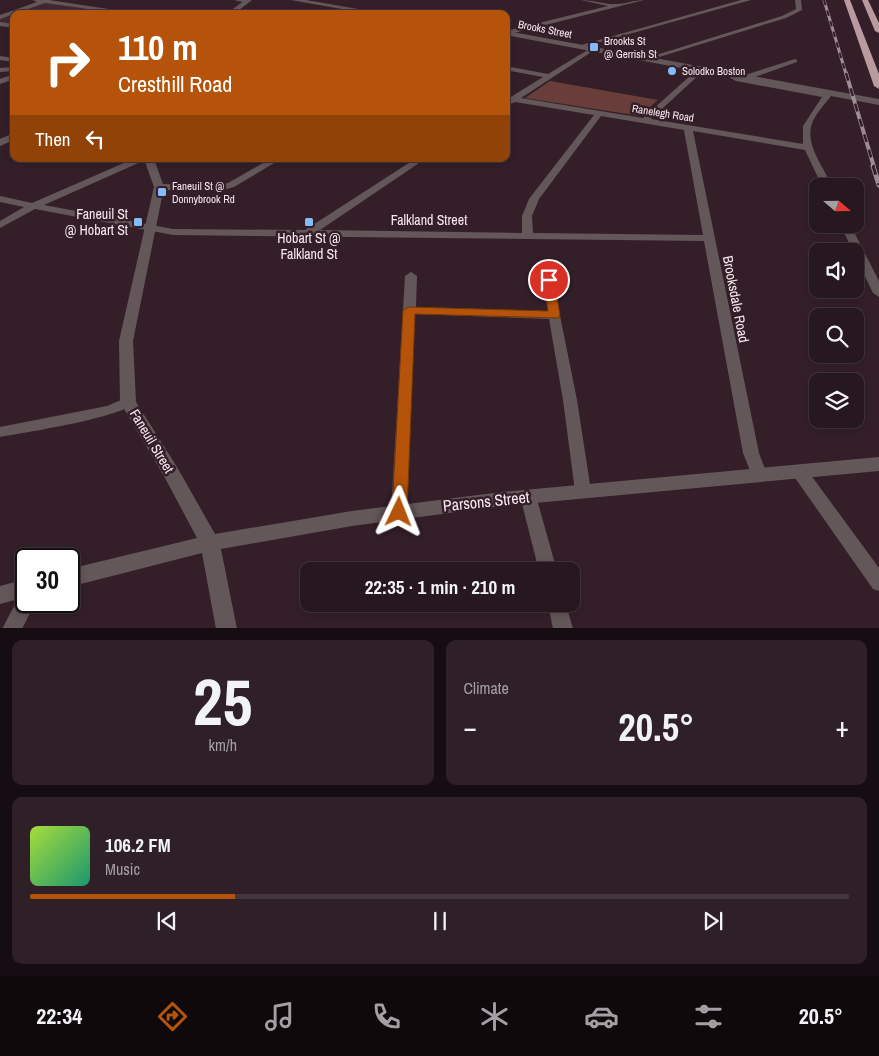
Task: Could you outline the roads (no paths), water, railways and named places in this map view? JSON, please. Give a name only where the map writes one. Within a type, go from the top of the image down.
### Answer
[{"type":"highway","points":[[847,0],[879,86]]},
{"type":"highway","points":[[865,0],[879,31]]},
{"type":"street","points":[[36,0],[110,10]]},
{"type":"street","points":[[237,0],[248,1]]},
{"type":"street","points":[[294,0],[313,1],[362,10]]},
{"type":"street","points":[[584,0],[617,6]]},
{"type":"street","points":[[510,32],[641,0]]},
{"type":"street","points":[[577,47],[748,0]]},
{"type":"street","points":[[644,60],[784,17],[799,10],[800,4],[798,0]]},
{"type":"street","points":[[19,10],[44,1]]},
{"type":"street","points":[[235,10],[248,1]]},
{"type":"street","name":"Brooks Street","points":[[510,34],[879,102]]},
{"type":"street","points":[[510,101],[591,50]]},
{"type":"street","points":[[748,77],[796,61]]},
{"type":"street","points":[[510,69],[548,76]]},
{"type":"street","points":[[644,121],[700,70]]},
{"type":"street","name":"Brooks Street","points":[[727,74],[736,79],[827,96],[807,126],[809,148]]},
{"type":"street","name":"Ranelegh Road","points":[[510,101],[809,148]]},
{"type":"street","points":[[528,236],[527,216],[534,199],[599,114]]},
{"type":"street","name":"Brooksdale Road","points":[[688,128],[751,453],[759,474]]},
{"type":"street","points":[[809,148],[823,178]]},
{"type":"street","points":[[0,225],[33,206],[133,162]]},
{"type":"street","name":"Faneuil Street","points":[[150,162],[159,187],[153,224],[150,229],[126,341],[128,402],[171,472],[210,544],[227,628]]},
{"type":"street","points":[[159,187],[219,188],[231,185],[271,162]]},
{"type":"street","points":[[307,234],[416,162]]},
{"type":"street","name":"Falkland Street","points":[[0,200],[173,232],[709,238]]},
{"type":"street","points":[[849,233],[879,293]]},
{"type":"street","points":[[399,512],[411,276]]},
{"type":"street","points":[[548,278],[570,400],[583,491]]},
{"type":"street","points":[[409,310],[555,315]]},
{"type":"street","points":[[0,432],[110,410],[128,402]]},
{"type":"street","name":"Parsons Street","points":[[80,575],[276,530],[399,512],[528,496],[879,464]]},
{"type":"street","points":[[799,471],[879,584]]},
{"type":"street","points":[[528,496],[546,562]]},
{"type":"street","points":[[0,595],[15,591]]},
{"type":"street","points":[[559,612],[563,628]]},
{"type":"street","points":[[11,628],[20,613]]},
{"type":"railway","points":[[824,0],[846,74]]},
{"type":"railway","points":[[846,73],[874,167]]},
{"type":"railway","points":[[873,166],[879,185]]},
{"type":"place","name":"Brookts St @ Gerrish St","points":[[594,47]]},
{"type":"place","name":"Solodko Boston","points":[[672,71]]},
{"type":"place","name":"Faneuil St @ Donnybrook Rd","points":[[162,192]]},
{"type":"place","name":"Faneuil St @ Hobart St","points":[[138,222]]},
{"type":"place","name":"Hobart St @ Falkland St","points":[[309,222]]}]
